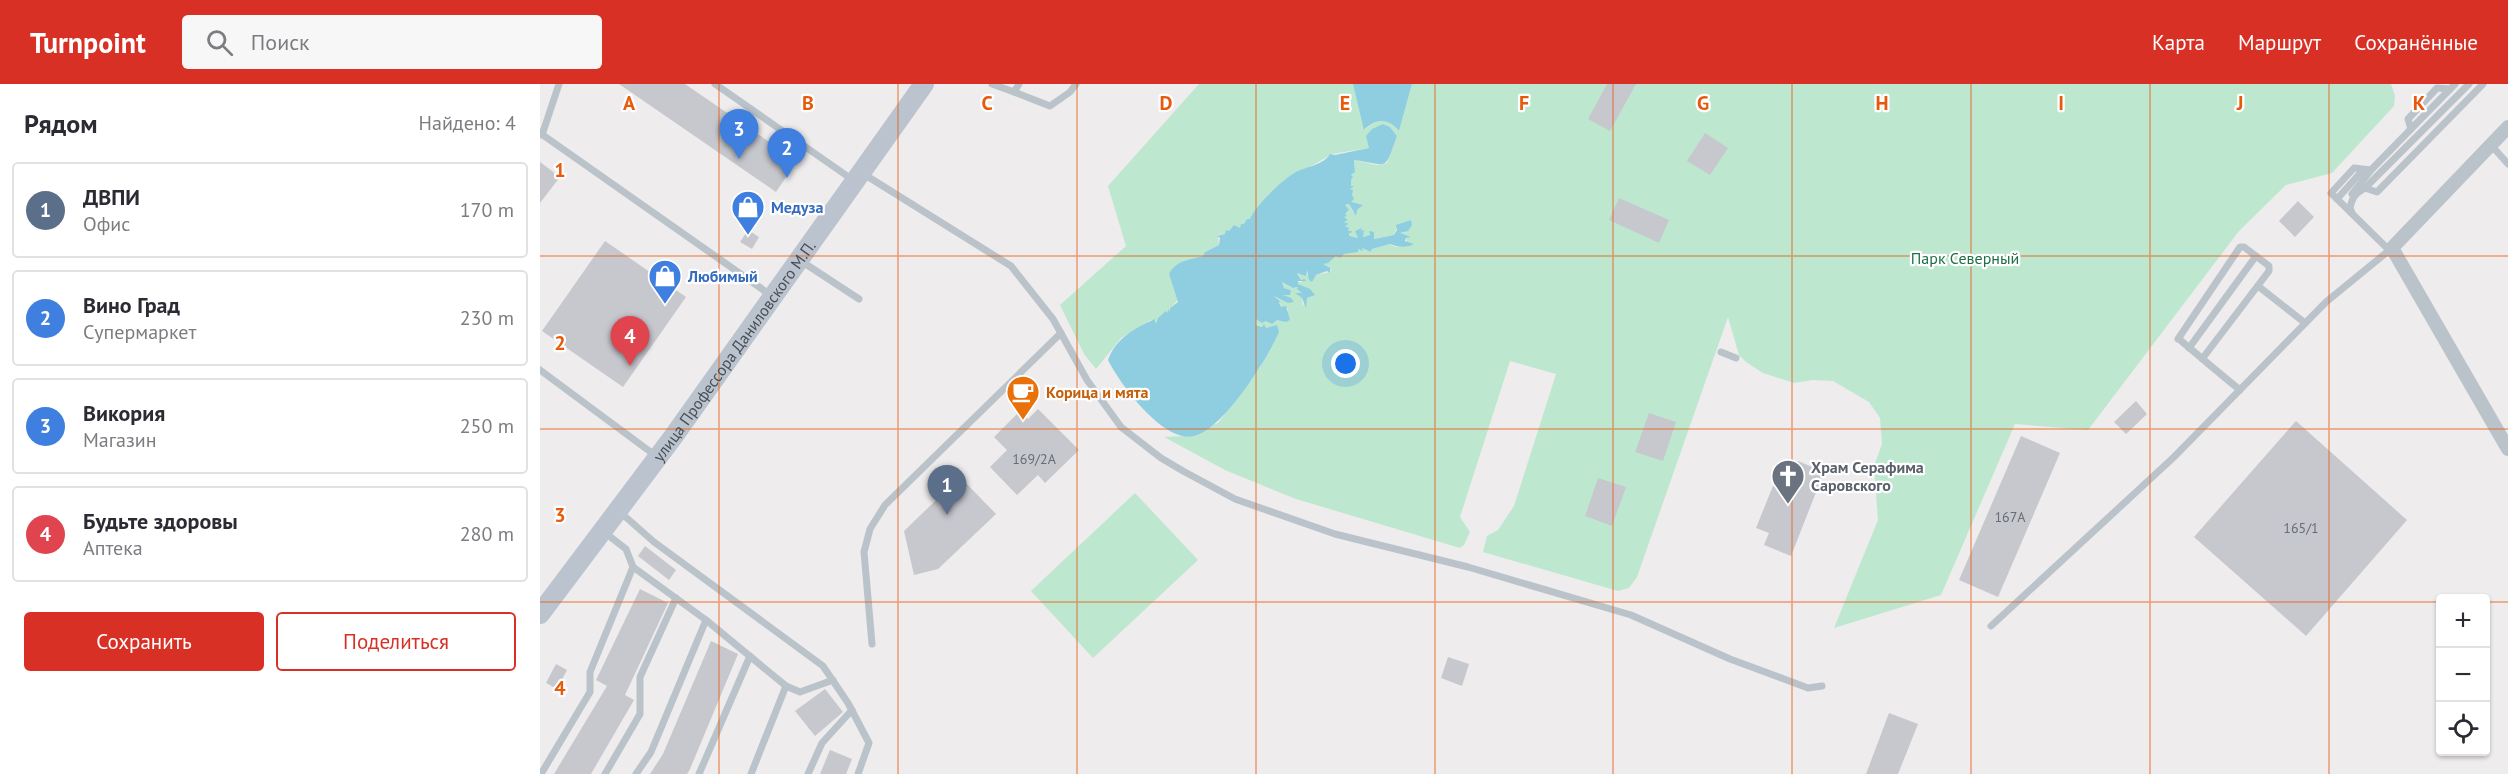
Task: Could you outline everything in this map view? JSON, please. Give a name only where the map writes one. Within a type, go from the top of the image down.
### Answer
[{"type":"main road","name":"улица Профессора Даниловского М.П.","points":[[540,614],[619,511],[775,298],[924,84]]},
{"type":"street","points":[[2508,127],[2390,249],[2508,449]]},
{"type":"lane","points":[[559,84],[541,134],[775,298]]},
{"type":"lane","points":[[715,84],[859,177],[1011,266],[1053,319],[1088,381],[1121,427],[1161,458],[1235,498],[1335,534],[1478,570],[1631,615],[1730,659],[1797,684],[1808,688],[1822,686]]},
{"type":"lane","points":[[992,84],[1050,106],[1070,92],[1076,84]]},
{"type":"lane","points":[[1014,92],[1019,84]]},
{"type":"lane","points":[[2354,215],[2350,208],[2352,199],[2358,192],[2365,188],[2469,84]]},
{"type":"lane","points":[[2365,188],[2377,192],[2483,84]]},
{"type":"lane","points":[[1991,626],[2174,458],[2326,302],[2390,249],[2337,199],[2453,87]]},
{"type":"lane","points":[[2491,145],[2508,164]]},
{"type":"lane","points":[[2343,205],[2367,170]]},
{"type":"lane","points":[[2202,359],[2270,268],[2244,247],[2240,248],[2178,338],[2202,359],[2240,390]]},
{"type":"lane","points":[[2189,348],[2256,256]]},
{"type":"lane","points":[[801,261],[859,299]]},
{"type":"lane","points":[[2258,286],[2306,323]]},
{"type":"lane","points":[[872,644],[864,552],[870,529],[885,505],[1061,333]]},
{"type":"lane","points":[[1721,352],[1736,358]]},
{"type":"lane","points":[[540,370],[658,458]]},
{"type":"lane","points":[[619,511],[654,542],[824,666],[852,710],[869,743],[858,774]]},
{"type":"lane","points":[[603,531],[626,549],[633,567],[706,620],[786,686],[800,692],[833,680]]},
{"type":"lane","points":[[541,774],[590,692],[590,672],[633,567]]},
{"type":"lane","points":[[605,774],[640,714],[640,677],[676,598]]},
{"type":"lane","points":[[636,774],[651,752],[706,620]]},
{"type":"lane","points":[[699,774],[750,656]]},
{"type":"lane","points":[[751,774],[786,686]]},
{"type":"lane","points":[[808,774],[822,743],[852,710]]},
{"type":"green space","name":"Парк Северный","points":[[1199,84],[1353,84],[1365,130],[1373,123],[1382,121],[1391,124],[1399,131],[1412,84],[2391,84],[2395,96],[2394,106],[2332,173],[2286,185],[2239,231],[2088,430],[2015,424],[1941,595],[1834,628],[1878,520],[1874,466],[1882,444],[1880,418],[1869,402],[1833,381],[1813,380],[1794,383],[1763,373],[1746,362],[1739,355],[1728,317],[1637,577],[1629,588],[1618,591],[1483,552],[1487,536],[1498,530],[1514,506],[1556,374],[1510,361],[1460,517],[1470,532],[1464,545],[1460,548],[1296,499],[1225,470],[1164,437],[1186,436],[1218,423],[1259,369],[1277,336],[1273,327],[1266,328],[1255,324],[1256,318],[1265,321],[1281,320],[1287,314],[1288,309],[1281,307],[1280,301],[1274,296],[1283,300],[1287,297],[1283,295],[1289,294],[1291,290],[1284,288],[1282,282],[1293,288],[1298,287],[1303,293],[1296,293],[1302,298],[1303,306],[1307,298],[1314,295],[1296,282],[1302,282],[1297,272],[1303,274],[1307,270],[1307,274],[1312,279],[1316,275],[1330,272],[1331,270],[1322,264],[1336,256],[1362,248],[1371,252],[1372,249],[1390,244],[1395,247],[1414,244],[1407,242],[1406,236],[1399,233],[1406,232],[1404,222],[1397,227],[1394,235],[1373,239],[1370,231],[1370,236],[1364,237],[1360,230],[1357,232],[1358,238],[1349,237],[1344,225],[1348,224],[1344,222],[1346,216],[1344,214],[1349,211],[1344,206],[1349,204],[1353,212],[1359,207],[1350,202],[1351,175],[1355,171],[1354,160],[1376,165],[1387,163],[1397,136],[1390,127],[1383,124],[1369,148],[1332,154],[1298,171],[1269,194],[1240,228],[1232,228],[1226,234],[1218,235],[1219,245],[1205,252],[1203,257],[1169,274],[1178,300],[1170,308],[1170,312],[1155,324],[1151,320],[1121,338],[1096,369],[1084,354],[1060,305],[1126,246],[1108,186]]},
{"type":"green space","points":[[1135,493],[1198,560],[1093,658],[1031,591]]},
{"type":"water","points":[[1353,84],[1412,84],[1399,131],[1391,124],[1382,121],[1373,123],[1364,130]]},
{"type":"water","points":[[1383,124],[1390,127],[1397,136],[1393,148],[1384,163],[1354,160],[1355,172],[1351,175],[1353,177],[1351,186],[1354,186],[1350,189],[1353,190],[1354,199],[1351,202],[1363,205],[1357,210],[1356,216],[1349,204],[1345,205],[1349,210],[1345,214],[1347,216],[1344,217],[1348,220],[1344,222],[1349,224],[1345,226],[1349,228],[1348,231],[1352,231],[1349,236],[1358,238],[1355,231],[1362,228],[1363,237],[1370,235],[1369,231],[1374,232],[1374,239],[1394,235],[1397,230],[1396,225],[1411,220],[1412,225],[1408,231],[1400,233],[1411,237],[1406,238],[1405,241],[1414,244],[1402,247],[1390,244],[1372,249],[1371,252],[1362,248],[1363,251],[1358,249],[1358,252],[1344,254],[1340,258],[1336,256],[1323,264],[1330,268],[1330,273],[1327,271],[1316,275],[1312,282],[1309,280],[1307,270],[1306,276],[1297,273],[1301,280],[1306,281],[1298,281],[1298,284],[1310,289],[1315,295],[1307,298],[1306,308],[1302,298],[1295,293],[1302,293],[1297,289],[1298,287],[1293,288],[1282,282],[1284,288],[1291,290],[1290,295],[1283,295],[1294,302],[1288,303],[1274,296],[1282,303],[1279,302],[1281,307],[1286,306],[1290,320],[1286,322],[1277,320],[1272,324],[1266,321],[1262,323],[1256,319],[1256,325],[1262,327],[1264,324],[1266,328],[1277,325],[1279,332],[1255,375],[1231,407],[1206,431],[1194,436],[1182,436],[1156,421],[1132,396],[1108,360],[1111,352],[1127,335],[1155,319],[1155,323],[1157,322],[1158,318],[1166,311],[1168,313],[1168,309],[1170,312],[1170,308],[1178,302],[1169,274],[1172,269],[1184,261],[1203,256],[1205,252],[1219,245],[1220,238],[1217,236],[1225,234],[1226,230],[1229,231],[1234,225],[1240,228],[1241,224],[1250,219],[1268,195],[1296,172],[1319,163],[1330,154],[1369,148],[1366,136],[1372,129]]},
{"type":"building","points":[[619,84],[685,84],[797,161],[776,192]]},
{"type":"building","points":[[1607,84],[1636,84],[1610,131],[1588,119]]},
{"type":"building","points":[[1705,133],[1728,148],[1710,175],[1687,161]]},
{"type":"building","points":[[540,162],[560,177],[540,203]]},
{"type":"building","points":[[1619,198],[1669,220],[1659,243],[1609,220]]},
{"type":"building","points":[[2298,201],[2314,217],[2295,237],[2279,221]]},
{"type":"building","points":[[748,230],[759,237],[752,249],[740,242]]},
{"type":"building","points":[[605,241],[686,297],[623,387],[542,331]]},
{"type":"building","points":[[2136,401],[2147,414],[2126,434],[2114,422]]},
{"type":"building","points":[[1038,409],[1079,450],[1045,483],[1038,475],[1017,495],[990,467],[1007,450],[994,437],[1020,411],[1028,419]]},
{"type":"building","points":[[1649,413],[1676,422],[1663,461],[1635,452]]},
{"type":"building","points":[[2296,421],[2407,520],[2306,636],[2194,537]]},
{"type":"building","points":[[2021,436],[2060,453],[1998,597],[1959,580]]},
{"type":"building","name":"Храм Серафима Саровского","points":[[1798,461],[1824,472],[1791,556],[1764,545],[1769,533],[1756,528],[1777,476],[1790,481]]},
{"type":"building","points":[[960,477],[996,514],[938,569],[914,575],[904,531]]},
{"type":"building","points":[[1598,478],[1626,487],[1612,526],[1585,516]]},
{"type":"building","points":[[645,546],[676,570],[669,580],[638,556]]},
{"type":"building","points":[[640,589],[668,603],[625,695],[634,700],[591,774],[554,774],[607,686],[596,680]]},
{"type":"building","points":[[711,641],[738,654],[690,769],[687,774],[650,774],[663,754]]},
{"type":"building","points":[[1448,657],[1469,664],[1462,686],[1441,678]]},
{"type":"building","points":[[556,664],[567,670],[557,689],[546,683]]},
{"type":"building","points":[[825,689],[843,712],[815,736],[795,711]]},
{"type":"building","points":[[1889,713],[1918,724],[1898,774],[1866,774]]},
{"type":"building","points":[[830,750],[852,759],[846,774],[820,774]]},
{"type":"place","name":"Викория","points":[[739,159]]},
{"type":"place","name":"Вино Град","points":[[787,178]]},
{"type":"place","name":"Медуза","points":[[748,236]]},
{"type":"place","name":"Любимый","points":[[665,305]]},
{"type":"place","name":"Будьте здоровы","points":[[630,366]]},
{"type":"place","name":"Корица и мята","points":[[1023,421]]},
{"type":"place","name":"Храм Серафима Саровского","points":[[1788,505]]},
{"type":"place","name":"ДВПИ","points":[[947,515]]}]
